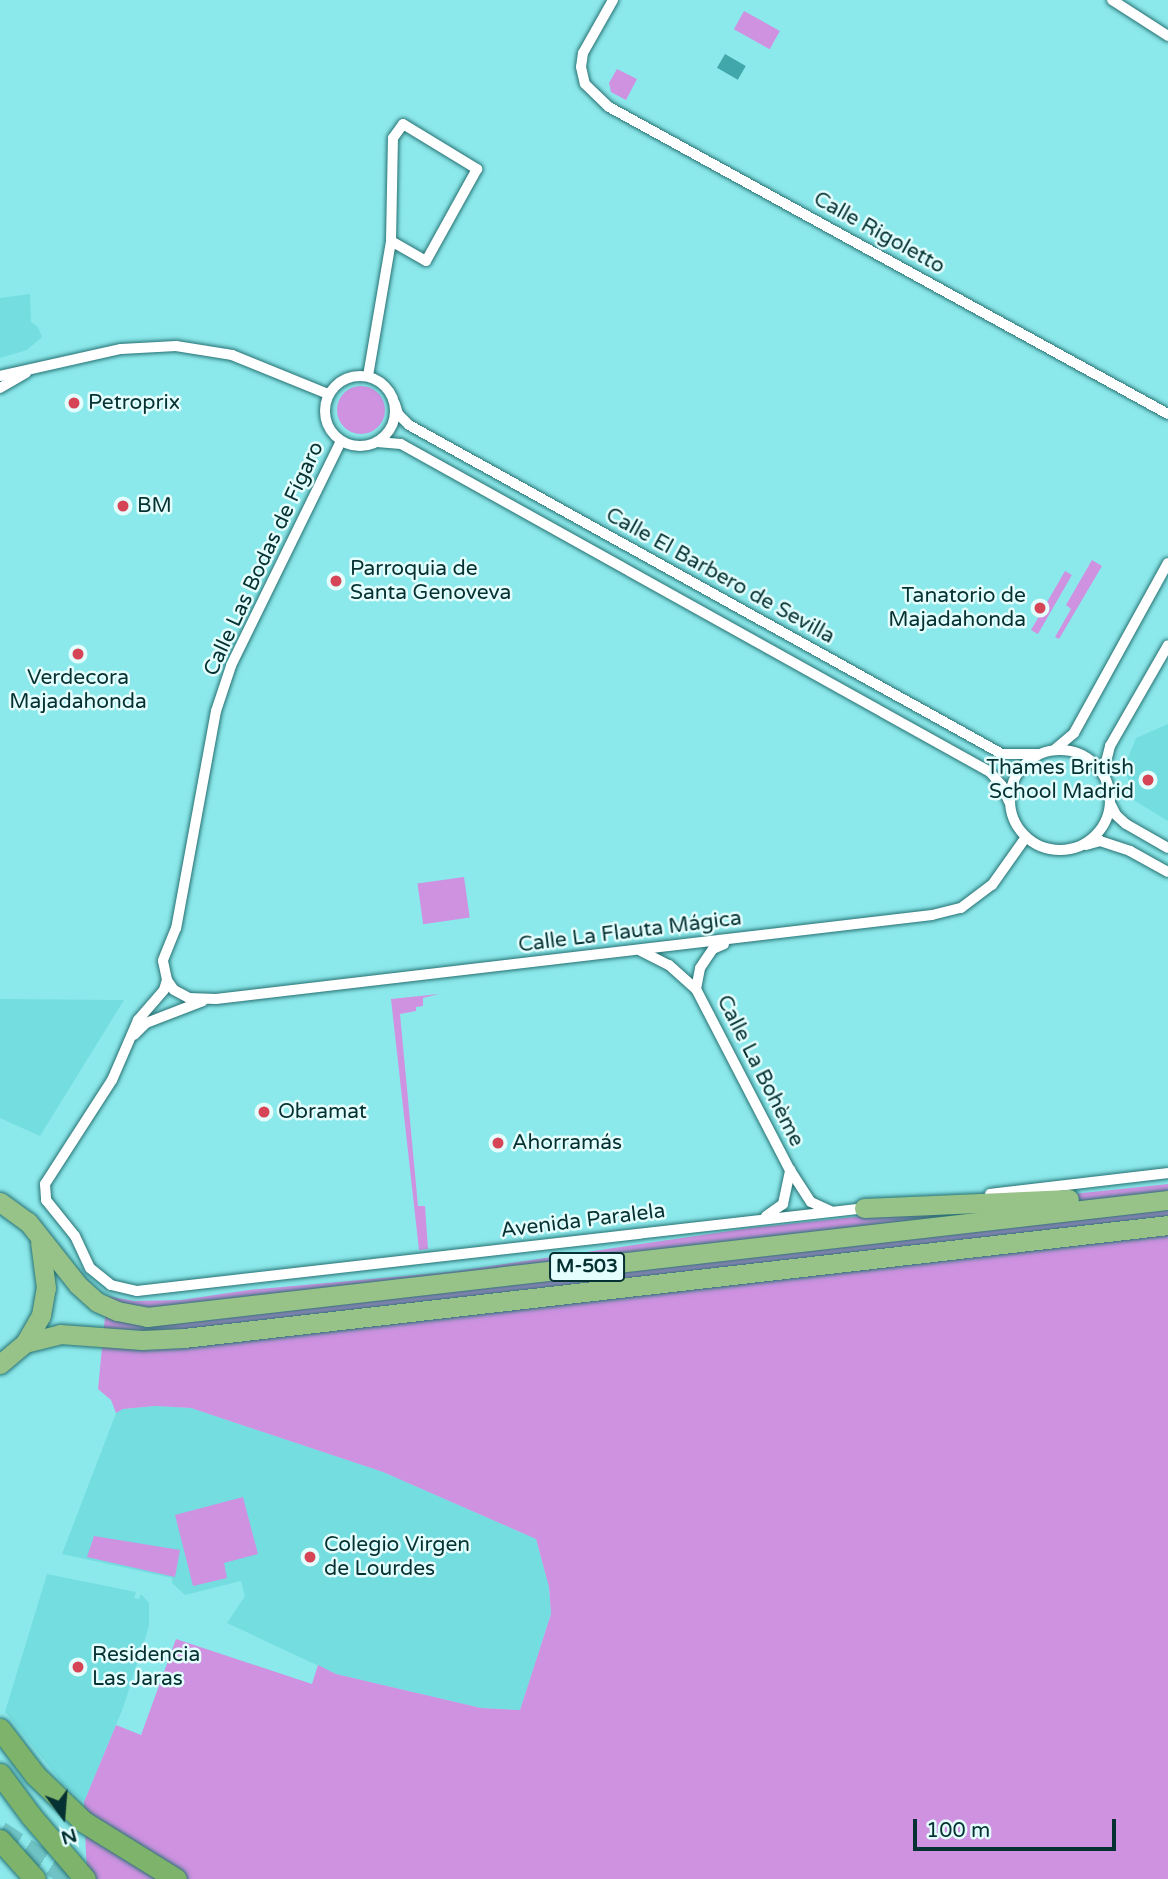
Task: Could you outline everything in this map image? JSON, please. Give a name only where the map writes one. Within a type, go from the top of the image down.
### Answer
[{"type":"highway","points":[[864,1209],[1168,1194]]},
{"type":"highway","name":"M-503","points":[[0,1202],[17,1211],[78,1285],[97,1302],[117,1311],[147,1317],[1168,1200]]},
{"type":"highway","name":"M-503","points":[[25,1343],[60,1334],[128,1340],[184,1338],[1168,1225]]},
{"type":"highway","name":"M-503","points":[[0,1363],[25,1343],[41,1315],[46,1288],[38,1234]]},
{"type":"highway","points":[[0,1729],[35,1776],[84,1822],[176,1879]]},
{"type":"highway","points":[[0,1774],[31,1816],[85,1879]]},
{"type":"highway","points":[[0,1840],[35,1879]]},
{"type":"street","name":"Calle Rigoletto","points":[[613,0],[583,54],[583,75],[593,94],[609,107],[1168,414]]},
{"type":"street","points":[[1112,0],[1168,36]]},
{"type":"street","points":[[368,376],[391,241],[393,138],[403,124],[477,169],[426,261],[391,241]]},
{"type":"street","points":[[0,376],[44,364],[121,349],[176,346],[232,355],[328,394]]},
{"type":"street","points":[[0,388],[44,364]]},
{"type":"street","points":[[368,376],[386,386],[395,404],[392,426],[377,442],[359,446],[341,441],[327,425],[324,404],[328,394],[345,378],[368,376]]},
{"type":"street","name":"Calle El Barbero de Sevilla","points":[[395,404],[398,414],[409,425],[1002,754],[1039,754]]},
{"type":"street","name":"Calle Las Bodas de Fígaro","points":[[167,980],[163,961],[176,928],[216,711],[231,666],[341,441]]},
{"type":"street","name":"Calle El Barbero de Sevilla","points":[[377,442],[401,444],[990,772],[1002,786],[1009,802]]},
{"type":"street","points":[[1168,563],[1074,733],[1053,750],[1039,754],[1017,774],[1009,802],[1017,827],[1026,837],[1051,849],[1100,841],[1130,851],[1168,872]]},
{"type":"street","points":[[1168,645],[1110,746],[1103,774],[1116,815],[1126,824],[1168,848]]},
{"type":"street","points":[[1053,750],[1082,754],[1103,774]]},
{"type":"street","points":[[1080,846],[1101,829],[1110,803]]},
{"type":"street","name":"Calle La Flauta Mágica","points":[[206,1000],[932,915],[961,908],[992,885],[1026,837]]},
{"type":"street","name":"Calle La Bohème","points":[[696,989],[700,968],[713,949],[733,939]]},
{"type":"street","name":"Calle La Bohème","points":[[640,950],[669,965],[696,989],[790,1170],[811,1202],[832,1212]]},
{"type":"street","points":[[167,980],[174,990],[189,998],[206,1000]]},
{"type":"street","points":[[131,1038],[138,1020],[164,990],[167,980]]},
{"type":"street","points":[[131,1038],[146,1023],[206,1000]]},
{"type":"street","name":"Avenida Paralela","points":[[131,1038],[112,1080],[45,1184],[46,1200],[75,1236],[90,1268],[111,1285],[137,1292],[1168,1173]]},
{"type":"street","name":"Calle La Bohème","points":[[759,1220],[778,1211],[783,1204],[790,1170]]},
{"type":"shaded area","points":[[744,11],[780,31],[770,49],[734,29]]},
{"type":"shaded area","points":[[725,54],[746,66],[738,80],[717,68]]},
{"type":"shaded area","points":[[617,69],[637,79],[626,100],[611,92],[609,83]]},
{"type":"shaded area","points":[[30,294],[31,322],[38,327],[42,337],[27,350],[0,358],[0,298]]},
{"type":"shaded area","points":[[361,386],[378,393],[385,410],[378,427],[361,434],[344,427],[337,410],[344,393]]},
{"type":"shaded area","points":[[1092,560],[1102,566],[1059,639],[1055,637],[1071,609],[1066,605]]},
{"type":"shaded area","points":[[1065,571],[1072,575],[1038,634],[1031,630]]},
{"type":"shaded area","name":"Thames British School Madrid","points":[[1168,724],[1168,821],[1132,799],[1125,765],[1136,738]]},
{"type":"shaded area","points":[[464,877],[470,918],[423,924],[417,884]]},
{"type":"shaded area","points":[[439,994],[423,998],[423,1006],[416,1007],[416,1011],[400,1014],[418,1206],[425,1206],[428,1249],[419,1250],[391,999]]},
{"type":"shaded area","points":[[0,999],[124,1000],[40,1136],[0,1118]]},
{"type":"shaded area","points":[[1168,1184],[1168,1879],[87,1879],[84,1802],[116,1725],[141,1735],[176,1639],[312,1684],[318,1665],[336,1674],[481,1708],[520,1710],[551,1614],[549,1587],[536,1539],[383,1472],[191,1408],[155,1406],[123,1409],[116,1413],[111,1400],[98,1389],[107,1296],[134,1301],[181,1300],[249,1290],[450,1272],[750,1228]]},
{"type":"shaded area","name":"Colegio Virgen de Lourdes","points":[[155,1406],[191,1408],[383,1472],[536,1539],[549,1587],[551,1614],[520,1710],[481,1708],[336,1674],[227,1623],[245,1596],[241,1581],[185,1595],[172,1583],[172,1578],[62,1554],[116,1413],[123,1409]]},
{"type":"shaded area","points":[[243,1497],[258,1554],[224,1563],[227,1578],[193,1586],[175,1515]]},
{"type":"shaded area","points":[[94,1536],[180,1550],[175,1577],[87,1557]]},
{"type":"shaded area","name":"Residencia Las Jaras","points":[[47,1574],[136,1592],[134,1598],[139,1599],[141,1594],[149,1603],[149,1626],[123,1708],[84,1802],[63,1784],[5,1712]]},
{"type":"tunnel","points":[[0,1831],[73,1879]]},
{"type":"place","name":"Petroprix","points":[[74,403]]},
{"type":"place","name":"BM","points":[[123,506]]},
{"type":"place","name":"Parroquia de Santa Genoveva","points":[[336,581]]},
{"type":"place","name":"Tanatorio de Majadahonda","points":[[1040,608]]},
{"type":"place","name":"Verdecora Majadahonda","points":[[78,654]]},
{"type":"place","name":"Thames British School Madrid","points":[[1148,780]]},
{"type":"place","name":"Obramat","points":[[264,1112]]},
{"type":"place","name":"Ahorramás","points":[[498,1143]]},
{"type":"place","name":"Colegio Virgen de Lourdes","points":[[310,1557]]},
{"type":"place","name":"Residencia Las Jaras","points":[[78,1667]]}]
